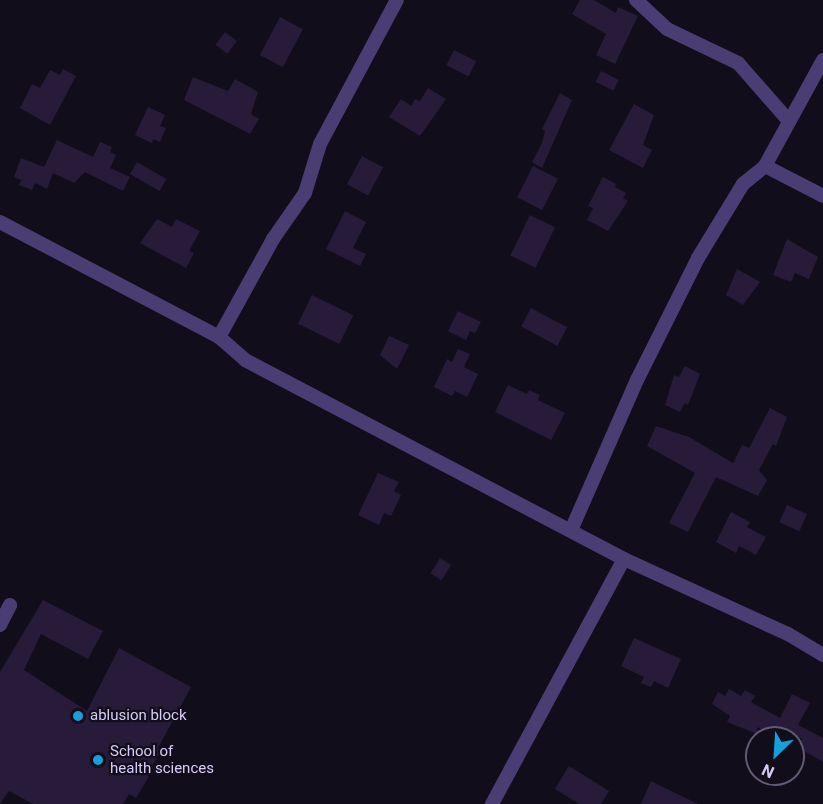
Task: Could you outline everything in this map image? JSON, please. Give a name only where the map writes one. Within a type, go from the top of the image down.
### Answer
[{"type":"street","points":[[219,337],[273,239],[304,193],[320,144],[397,0]]},
{"type":"street","points":[[636,0],[667,29],[738,63],[789,122]]},
{"type":"street","points":[[572,528],[637,380],[698,258],[743,184],[765,166],[823,60]]},
{"type":"street","points":[[765,166],[823,196]]},
{"type":"street","points":[[0,222],[219,337],[245,360],[572,528],[624,559],[788,634],[823,655]]},
{"type":"street","points":[[492,804],[624,559]]},
{"type":"street","points":[[0,625],[7,611]]},
{"type":"building","points":[[580,0],[594,0],[616,13],[618,7],[638,16],[615,64],[596,55],[606,34],[572,14]]},
{"type":"building","points":[[280,17],[303,29],[283,67],[260,55]]},
{"type":"building","points":[[225,32],[237,41],[227,54],[215,45]]},
{"type":"building","points":[[454,50],[476,61],[469,76],[446,65]]},
{"type":"building","points":[[63,69],[76,76],[50,125],[20,108],[32,84],[40,88],[50,70],[60,75]]},
{"type":"building","points":[[601,71],[619,80],[613,91],[596,82]]},
{"type":"building","points":[[193,77],[228,91],[235,79],[258,92],[251,114],[259,119],[250,134],[184,100]]},
{"type":"building","points":[[428,88],[446,99],[420,136],[389,117],[401,99],[411,106],[415,99],[420,101]]},
{"type":"building","points":[[560,93],[572,100],[542,168],[532,162],[542,143],[545,131],[542,129]]},
{"type":"building","points":[[634,104],[654,115],[643,145],[652,150],[643,168],[609,150]]},
{"type":"building","points":[[148,107],[165,115],[160,126],[166,128],[160,142],[153,139],[152,143],[135,135]]},
{"type":"building","points":[[57,140],[93,157],[100,142],[112,147],[110,152],[116,155],[110,168],[130,177],[123,191],[85,172],[74,183],[53,173],[47,189],[35,183],[32,190],[19,185],[21,180],[14,177],[21,158],[44,167]]},
{"type":"building","points":[[362,156],[383,167],[368,196],[347,184]]},
{"type":"building","points":[[137,162],[166,179],[159,191],[130,174]]},
{"type":"building","points":[[533,166],[558,179],[542,210],[517,197]]},
{"type":"building","points":[[603,177],[626,193],[623,198],[628,201],[608,231],[587,220],[593,208],[588,206]]},
{"type":"building","points":[[345,211],[366,222],[353,248],[366,254],[360,266],[326,249]]},
{"type":"building","points":[[530,215],[555,227],[535,268],[510,255]]},
{"type":"building","points":[[157,219],[172,227],[176,219],[200,231],[189,251],[194,253],[186,268],[140,243]]},
{"type":"building","points":[[787,239],[818,257],[809,279],[795,273],[791,282],[773,275]]},
{"type":"building","points":[[737,269],[760,282],[743,305],[726,295]]},
{"type":"building","points":[[312,295],[353,315],[339,344],[298,324]]},
{"type":"building","points":[[531,308],[567,327],[557,346],[521,327]]},
{"type":"building","points":[[458,311],[481,322],[475,333],[470,331],[466,340],[448,331]]},
{"type":"building","points":[[389,336],[409,345],[397,369],[380,355]]},
{"type":"building","points":[[458,349],[470,354],[464,367],[478,374],[467,397],[455,391],[452,396],[434,387],[447,359],[452,362]]},
{"type":"building","points":[[685,366],[700,374],[688,405],[685,403],[680,412],[665,405],[674,375],[679,377]]},
{"type":"building","points":[[508,385],[527,394],[529,390],[540,395],[538,400],[565,413],[551,440],[495,412]]},
{"type":"building","points":[[770,408],[787,417],[776,446],[773,444],[759,470],[767,480],[758,496],[716,477],[688,532],[669,523],[695,473],[647,446],[656,426],[689,437],[733,463],[742,445],[749,448]]},
{"type":"building","points":[[378,473],[399,482],[394,491],[401,495],[391,516],[384,513],[379,525],[358,515]]},
{"type":"building","points":[[787,505],[807,514],[799,531],[779,522]]},
{"type":"building","points":[[731,512],[750,522],[747,527],[766,537],[756,555],[739,546],[736,553],[716,542]]},
{"type":"building","points":[[440,558],[451,565],[441,580],[430,573]]},
{"type":"building","points":[[43,600],[103,631],[88,659],[41,634],[24,670],[87,711],[119,648],[191,687],[158,748],[162,750],[147,774],[149,776],[136,798],[129,794],[123,804],[33,804],[9,791],[0,804],[0,672]]},
{"type":"building","points":[[634,638],[681,659],[668,688],[654,681],[651,687],[641,683],[644,677],[621,666]]},
{"type":"building","points":[[729,689],[741,696],[745,690],[755,696],[751,702],[780,718],[792,694],[810,703],[798,725],[800,726],[745,726],[745,729],[727,722],[730,716],[712,704],[718,692],[725,696]]},
{"type":"building","points":[[805,729],[823,738],[823,762],[805,752]]},
{"type":"building","points":[[569,766],[609,791],[601,804],[579,804],[555,789]]},
{"type":"building","points":[[651,781],[698,804],[641,804]]},
{"type":"place","name":"ablusion block","points":[[78,716]]},
{"type":"place","name":"School of health sciences","points":[[98,760]]}]
